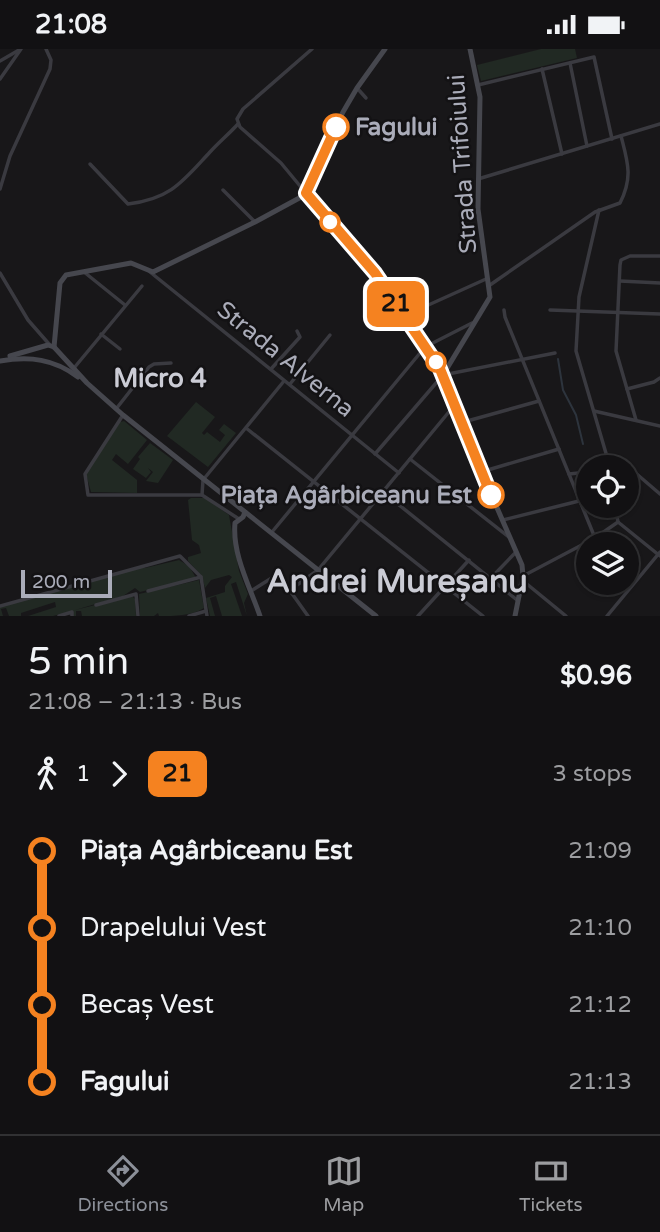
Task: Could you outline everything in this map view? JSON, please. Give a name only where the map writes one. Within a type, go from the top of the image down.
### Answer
[{"type":"main road","points":[[52,346],[62,278],[69,274],[134,263],[150,272],[255,222],[306,193],[357,88],[385,49]]},
{"type":"main road","name":"Strada Trifoiului","points":[[470,49],[481,109],[478,209],[489,286]]},
{"type":"main road","points":[[306,193],[375,273],[443,375],[460,423],[522,565],[523,578],[515,616]]},
{"type":"main road","points":[[443,375],[490,300],[489,286]]},
{"type":"main road","points":[[0,360],[52,346]]},
{"type":"main road","points":[[52,346],[87,383],[123,415],[376,616]]},
{"type":"main road","points":[[0,360],[25,358],[49,361],[62,366],[87,383]]},
{"type":"main road","points":[[245,512],[234,524],[236,540],[240,562],[260,616]]},
{"type":"main road","points":[[239,519],[251,517]]},
{"type":"street","points":[[0,61],[21,49]]},
{"type":"street","points":[[0,79],[21,49]]},
{"type":"street","points":[[0,188],[10,154],[51,65],[46,49]]},
{"type":"street","points":[[90,164],[128,204],[150,201],[164,195],[184,182],[238,124],[243,109],[312,49]]},
{"type":"street","points":[[478,85],[594,57],[612,139]]},
{"type":"street","points":[[569,62],[587,146]]},
{"type":"street","points":[[542,69],[562,154]]},
{"type":"street","points":[[357,88],[366,98]]},
{"type":"street","points":[[238,124],[253,141],[281,163],[306,193]]},
{"type":"street","points":[[478,179],[660,124]]},
{"type":"street","points":[[489,286],[599,210],[620,203],[629,181],[621,136]]},
{"type":"street","points":[[223,190],[255,222]]},
{"type":"street","points":[[599,210],[578,311],[577,353],[607,455]]},
{"type":"street","points":[[636,420],[616,351],[620,263],[623,258],[630,256],[660,256]]},
{"type":"street","points":[[84,272],[125,305]]},
{"type":"street","name":"Strada Alverna","points":[[150,272],[399,473]]},
{"type":"street","points":[[0,273],[30,322],[52,346]]},
{"type":"street","points":[[404,316],[488,278]]},
{"type":"street","points":[[619,281],[660,283]]},
{"type":"street","points":[[74,368],[142,286]]},
{"type":"street","points":[[504,310],[576,491]]},
{"type":"street","points":[[550,310],[660,314]]},
{"type":"street","points":[[272,533],[425,347],[477,321]]},
{"type":"street","points":[[271,369],[300,337],[297,331]]},
{"type":"street","points":[[101,334],[120,349]]},
{"type":"street","points":[[290,384],[330,335]]},
{"type":"street","points":[[375,454],[443,375],[555,353]]},
{"type":"street","points":[[116,409],[149,367],[171,363]]},
{"type":"street","points":[[627,389],[654,382],[660,377]]},
{"type":"street","points":[[202,495],[203,480],[284,381]]},
{"type":"street","points":[[460,423],[539,401]]},
{"type":"street","points":[[290,590],[318,570],[454,406]]},
{"type":"street","points":[[594,411],[660,426]]},
{"type":"street","points":[[123,415],[85,474],[88,495],[202,495],[239,519]]},
{"type":"street","points":[[246,428],[483,616]]},
{"type":"street","points":[[481,472],[559,449]]},
{"type":"street","points":[[410,459],[512,540]]},
{"type":"street","points":[[569,474],[576,473]]},
{"type":"street","points":[[639,476],[660,494]]},
{"type":"street","points":[[383,492],[517,600]]},
{"type":"street","points":[[503,520],[576,502]]},
{"type":"street","points":[[607,616],[659,554],[618,523],[617,518]]},
{"type":"street","points":[[604,532],[618,523]]},
{"type":"street","points":[[566,616],[523,578],[576,549]]},
{"type":"street","points":[[491,578],[516,551]]},
{"type":"street","points":[[0,606],[177,556],[186,560],[201,577],[206,614],[189,616]]},
{"type":"street","points":[[418,616],[469,560]]},
{"type":"street","points":[[251,591],[276,574],[308,616]]},
{"type":"street","points":[[148,591],[201,577]]},
{"type":"street","points":[[96,605],[136,594],[138,616]]},
{"type":"street","points":[[554,616],[559,610]]},
{"type":"street","points":[[59,616],[72,613],[72,616]]},
{"type":"shaded area","points":[[541,49],[575,49],[577,58],[481,81],[477,65]]},
{"type":"shaded area","points":[[196,402],[215,417],[202,433],[204,435],[207,432],[220,442],[225,435],[219,430],[224,424],[236,433],[208,467],[167,436]]},
{"type":"shaded area","points":[[124,421],[147,440],[128,464],[116,454],[112,460],[137,480],[137,493],[91,492],[86,474],[120,422]]},
{"type":"shaded area","points":[[150,443],[173,460],[158,483],[146,481],[153,472],[148,468],[151,472],[146,478],[133,469],[140,459],[138,457]]},
{"type":"shaded area","points":[[205,498],[229,515],[239,571],[248,594],[244,603],[247,616],[236,582],[231,584],[242,616],[222,616],[216,596],[210,598],[215,616],[210,616],[206,598],[225,592],[225,586],[232,577],[229,575],[211,580],[205,588],[202,576],[188,561],[188,557],[201,553],[199,545],[192,540],[188,500]]},
{"type":"shaded area","points":[[179,560],[189,566],[196,578],[140,592],[135,588],[123,596],[75,610],[132,596],[135,599],[136,616],[82,616],[81,611],[76,611],[76,616],[73,616],[73,611],[53,616],[28,616],[56,607],[55,602],[21,613],[21,616],[9,616],[6,608],[1,609],[3,616],[0,616],[0,607],[141,567]]},
{"type":"shaded area","points":[[199,580],[204,608],[183,615],[159,616],[158,613],[154,616],[140,616],[139,594]]},
{"type":"waterway","points":[[558,359],[563,390],[576,415],[583,444]]},
{"type":"bus line","name":"21","points":[[336,127],[306,193],[375,273],[440,369],[491,495]]},
{"type":"place","name":"Fagului","points":[[336,127]]},
{"type":"place","name":"Piața Agârbiceanu Est","points":[[491,495]]},
{"type":"district","name":"Micro 4","points":[[160,378]]},
{"type":"district","name":"Andrei Mureșanu","points":[[397,581]]}]
